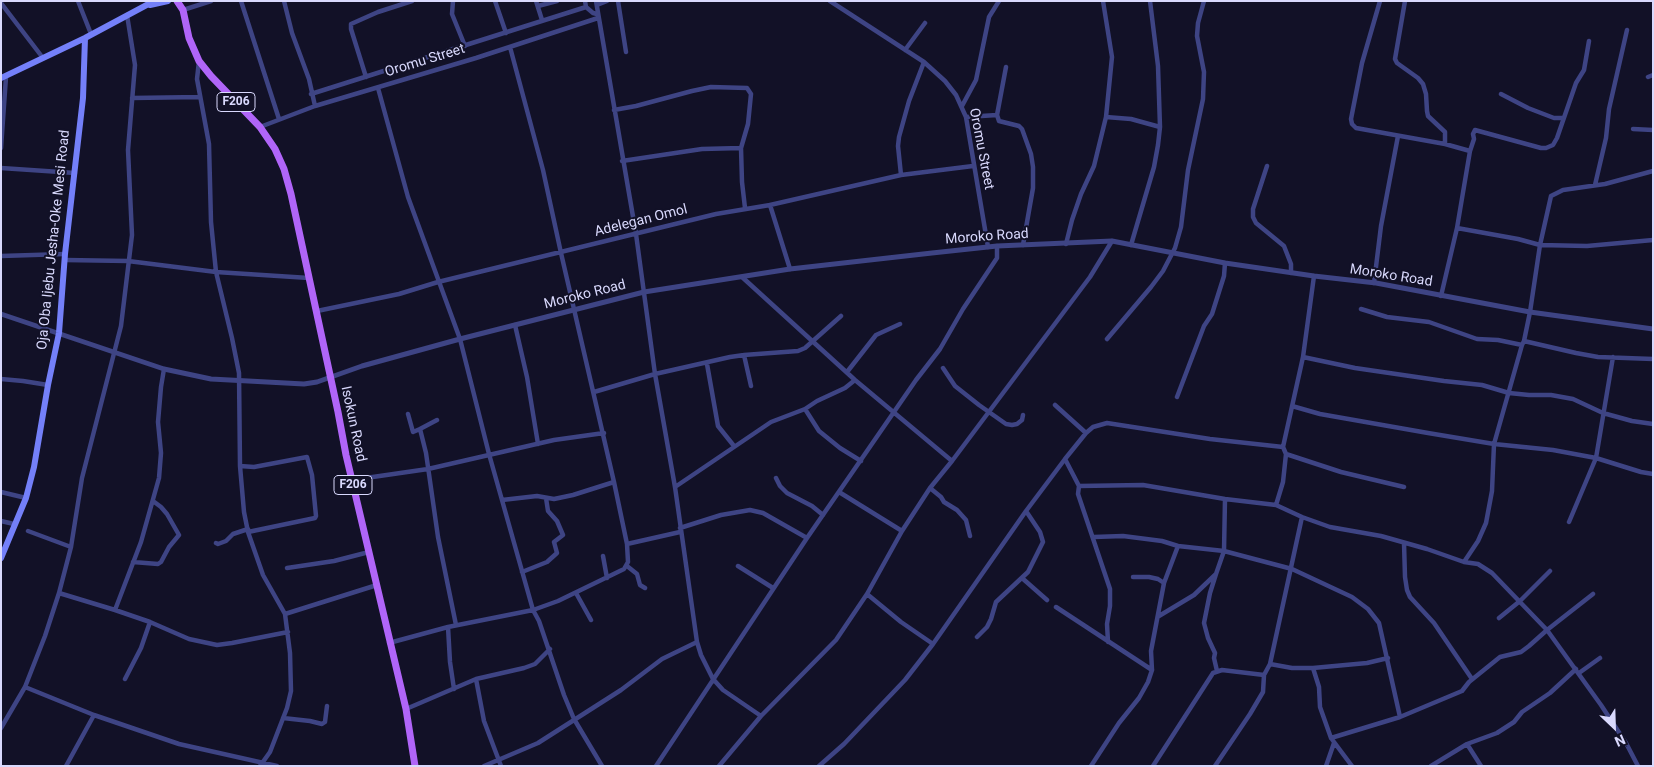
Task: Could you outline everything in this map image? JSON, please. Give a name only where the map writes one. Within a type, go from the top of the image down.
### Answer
[{"type":"main road","points":[[3,78],[152,3],[168,1]]},
{"type":"main road","name":"F206","points":[[177,1],[183,10]]},
{"type":"main road","name":"F206","points":[[184,1],[183,10],[189,38],[199,61],[260,127]]},
{"type":"main road","name":"Oja Oba Ijebu Jesha-Oke Mesi Road","points":[[1,558],[26,498],[34,467],[58,333],[88,36]]},
{"type":"main road","name":"Isokun Road","points":[[260,127],[280,158],[291,194],[352,480],[406,709],[415,766]]},
{"type":"street","points":[[78,1],[88,36]]},
{"type":"street","points":[[183,10],[211,1]]},
{"type":"street","points":[[241,1],[279,119]]},
{"type":"street","points":[[284,1],[315,106]]},
{"type":"street","points":[[366,77],[351,24],[378,12],[412,1]]},
{"type":"street","points":[[453,1],[452,14],[465,46]]},
{"type":"street","points":[[495,1],[506,33]]},
{"type":"street","points":[[542,20],[537,4],[557,1]]},
{"type":"street","points":[[606,1],[596,3],[636,234],[655,374],[697,642],[713,679],[723,690],[761,716]]},
{"type":"street","points":[[618,1],[626,52]]},
{"type":"street","name":"Oromu Street","points":[[830,1],[924,62],[945,81],[956,95],[966,117],[988,247]]},
{"type":"street","points":[[962,106],[976,80],[988,17],[999,1]]},
{"type":"street","points":[[1066,244],[1081,194],[1094,166],[1106,117],[1112,57],[1103,1]]},
{"type":"street","points":[[1132,245],[1154,167],[1160,127],[1158,66],[1150,1]]},
{"type":"street","points":[[1106,339],[1152,288],[1175,248],[1181,227],[1188,170],[1203,100],[1204,72],[1197,36],[1198,23],[1204,1]]},
{"type":"street","points":[[1380,1],[1362,63],[1351,119],[1352,124],[1356,128],[1445,144],[1470,151]]},
{"type":"street","points":[[1405,1],[1395,59],[1397,63],[1418,78],[1423,84],[1428,116],[1445,132],[1445,144]]},
{"type":"street","points":[[1,3],[43,58]]},
{"type":"street","points":[[311,94],[506,33],[586,4],[598,16]]},
{"type":"street","points":[[1,728],[25,687],[59,593],[71,546],[82,478],[121,326],[132,235],[128,150],[135,65],[127,15]]},
{"type":"street","name":"Oromu Street","points":[[260,127],[315,106],[510,47],[598,16]]},
{"type":"street","points":[[905,50],[925,23]]},
{"type":"street","points":[[1595,185],[1627,30]]},
{"type":"street","points":[[1441,296],[1457,228],[1475,130],[1546,148],[1553,144],[1557,138],[1576,83],[1584,70],[1589,41]]},
{"type":"street","points":[[389,643],[456,625],[533,610],[576,593],[627,566],[627,544],[604,433],[536,140],[510,47]]},
{"type":"street","points":[[199,61],[197,79],[209,144],[211,222],[216,272],[238,365],[240,466],[244,512],[263,575],[285,614],[292,671],[291,690],[287,708],[270,752],[262,764]]},
{"type":"street","points":[[901,175],[898,146],[901,129],[909,101],[924,62]]},
{"type":"street","points":[[1006,67],[997,116],[999,121],[1019,126],[1022,129],[1031,154],[1033,167],[1033,188],[1024,244]]},
{"type":"street","points":[[1,148],[3,78]]},
{"type":"street","points":[[614,110],[711,87],[747,88],[751,94],[748,124],[741,148],[745,208]]},
{"type":"street","points":[[378,88],[408,197],[460,339],[489,454],[533,610],[540,621],[564,695],[574,719],[602,766]]},
{"type":"street","points":[[1501,94],[1528,108],[1554,118],[1564,118]]},
{"type":"street","points":[[132,98],[200,97]]},
{"type":"street","points":[[966,117],[997,116]]},
{"type":"street","points":[[1106,117],[1131,119],[1160,127]]},
{"type":"street","points":[[1633,129],[1653,130]]},
{"type":"street","points":[[1374,283],[1381,226],[1398,136]]},
{"type":"street","points":[[622,161],[702,149],[741,148]]},
{"type":"street","name":"Adelegan Omol","points":[[317,311],[399,294],[438,282],[745,208],[770,205],[901,175],[973,166]]},
{"type":"street","points":[[1267,166],[1253,209],[1253,217],[1256,223],[1284,246],[1291,264],[1291,273]]},
{"type":"street","points":[[1,168],[75,173]]},
{"type":"street","points":[[1464,562],[1478,541],[1486,523],[1492,491],[1494,444],[1523,343],[1530,312],[1540,245],[1551,196],[1563,190],[1595,185],[1653,171]]},
{"type":"street","points":[[770,205],[790,269]]},
{"type":"street","points":[[1457,228],[1540,245],[1587,246],[1653,240]]},
{"type":"street","points":[[719,766],[761,716],[836,640],[867,594],[902,531],[930,488],[1090,277],[1112,241]]},
{"type":"street","name":"Moroko Road","points":[[1,314],[164,369],[211,379],[304,384],[317,382],[362,366],[515,324],[644,292],[790,269],[997,246],[1112,241],[1225,263],[1374,283],[1530,312],[1653,329]]},
{"type":"street","points":[[656,766],[806,538],[940,349],[963,309],[997,258],[997,246]]},
{"type":"street","points":[[1,256],[65,257],[216,272],[309,278]]},
{"type":"street","points":[[1177,397],[1204,326],[1212,314],[1224,276],[1225,263]]},
{"type":"street","points":[[1276,505],[1283,482],[1286,454],[1283,447],[1303,357],[1314,276]]},
{"type":"street","points":[[742,277],[855,380],[952,461]]},
{"type":"street","points":[[1361,310],[1387,317],[1429,322],[1476,339],[1503,340],[1598,357],[1653,359]]},
{"type":"street","points":[[594,392],[655,374],[744,355],[791,352],[805,348],[841,316]]},
{"type":"street","points":[[515,324],[527,377],[538,444]]},
{"type":"street","points":[[847,372],[876,335],[900,324]]},
{"type":"street","points":[[744,355],[751,386]]},
{"type":"street","points":[[1303,357],[1355,368],[1482,385],[1509,393],[1550,395],[1573,399],[1603,413],[1632,421],[1653,424]]},
{"type":"street","points":[[1569,522],[1596,458],[1613,357]]},
{"type":"street","points":[[707,364],[718,426],[734,446]]},
{"type":"street","points":[[943,368],[955,386],[1006,424],[1012,426],[1017,424],[1022,420],[1023,415]]},
{"type":"street","points":[[115,610],[141,542],[159,478],[161,453],[158,422],[164,369]]},
{"type":"street","points":[[1,379],[48,385]]},
{"type":"street","points":[[674,487],[771,422],[805,409],[817,401],[845,388],[855,380]]},
{"type":"street","points":[[1055,405],[1086,433]]},
{"type":"street","points":[[1292,406],[1320,414],[1494,444],[1554,450],[1596,458],[1653,474]]},
{"type":"street","points":[[805,409],[819,431],[840,448],[861,461]]},
{"type":"street","points":[[408,414],[412,432],[437,420]]},
{"type":"street","points":[[819,766],[844,744],[905,680],[933,644],[1026,511],[1065,459],[1093,427],[1107,422],[1283,447]]},
{"type":"street","points":[[420,429],[438,537],[456,625]]},
{"type":"street","points":[[352,480],[428,469],[489,454],[604,433]]},
{"type":"street","points":[[1286,454],[1341,472],[1404,487]]},
{"type":"street","points":[[216,544],[226,541],[231,535],[248,530],[315,518],[316,516],[312,475],[307,457],[254,467],[240,466]]},
{"type":"street","points":[[1065,459],[1079,486],[1078,494],[1110,589],[1107,624],[1108,642]]},
{"type":"street","points":[[776,478],[780,486],[788,493],[812,506],[823,515]]},
{"type":"street","points":[[502,500],[537,496],[554,499],[614,482]]},
{"type":"street","points":[[1079,486],[1143,485],[1226,499],[1276,505],[1302,518],[1330,527],[1369,533],[1427,549],[1464,562],[1478,564],[1487,569],[1547,630],[1626,743],[1638,766]]},
{"type":"street","points":[[930,488],[966,520],[970,536]]},
{"type":"street","points":[[1,492],[26,498]]},
{"type":"street","points":[[839,492],[902,531]]},
{"type":"street","points":[[522,572],[547,562],[557,553],[554,542],[563,535],[557,521],[548,511],[546,498]]},
{"type":"street","points":[[1217,670],[1214,658],[1215,653],[1204,623],[1210,593],[1224,551],[1226,499]]},
{"type":"street","points":[[133,562],[158,564],[162,561],[169,546],[179,535],[167,514],[153,501]]},
{"type":"street","points":[[627,544],[680,530],[721,515],[750,510],[763,513],[806,538]]},
{"type":"street","points":[[977,637],[987,627],[996,602],[1022,578],[1033,563],[1043,542],[1040,532],[1026,511]]},
{"type":"street","points":[[1215,766],[1262,692],[1264,675],[1270,664],[1302,518]]},
{"type":"street","points":[[1,521],[14,524]]},
{"type":"street","points":[[28,531],[71,546]]},
{"type":"street","points":[[1094,537],[1123,536],[1162,541],[1178,546],[1224,551],[1292,569],[1352,597],[1368,609],[1379,623],[1400,717]]},
{"type":"street","points":[[1404,543],[1405,577],[1410,597],[1434,623],[1472,679]]},
{"type":"street","points":[[1090,766],[1119,723],[1139,698],[1148,682],[1152,670],[1151,651],[1164,583],[1178,546]]},
{"type":"street","points":[[287,568],[369,552]]},
{"type":"street","points":[[603,556],[607,578]]},
{"type":"street","points":[[627,566],[638,574],[640,585],[645,588]]},
{"type":"street","points":[[738,566],[773,588]]},
{"type":"street","points":[[1499,618],[1520,601],[1550,571]]},
{"type":"street","points":[[1159,616],[1194,595],[1216,574]]},
{"type":"street","points":[[1133,577],[1149,577],[1164,583]]},
{"type":"street","points":[[1022,578],[1046,600]]},
{"type":"street","points":[[285,614],[378,584]]},
{"type":"street","points":[[59,593],[150,622],[189,639],[217,644],[232,643],[288,632]]},
{"type":"street","points":[[576,593],[591,620]]},
{"type":"street","points":[[867,594],[901,622],[933,644]]},
{"type":"street","points":[[1331,738],[1400,717],[1462,691],[1472,679],[1500,657],[1521,652],[1593,594]]},
{"type":"street","points":[[1056,607],[1152,670]]},
{"type":"street","points":[[125,679],[141,648],[150,622]]},
{"type":"street","points":[[448,627],[454,689]]},
{"type":"street","points":[[484,766],[538,743],[621,690],[662,659],[697,642]]},
{"type":"street","points":[[406,709],[476,679],[535,664],[550,648]]},
{"type":"street","points":[[1270,664],[1292,668],[1313,668],[1358,664],[1388,658]]},
{"type":"street","points":[[1430,766],[1467,744],[1497,733],[1514,722],[1522,712],[1577,672],[1600,658]]},
{"type":"street","points":[[1144,665],[1151,660]]},
{"type":"street","points":[[1313,668],[1319,687],[1320,707],[1331,738],[1351,764],[1345,766]]},
{"type":"street","points":[[1152,766],[1210,676],[1217,670],[1264,675]]},
{"type":"street","points":[[476,679],[484,721],[501,766]]},
{"type":"street","points":[[25,687],[94,715],[180,744],[277,766]]},
{"type":"street","points":[[283,718],[322,724],[325,722],[327,706]]},
{"type":"street","points":[[66,766],[94,715]]},
{"type":"street","points":[[1326,766],[1334,743]]},
{"type":"street","points":[[1467,744],[1481,766]]}]
